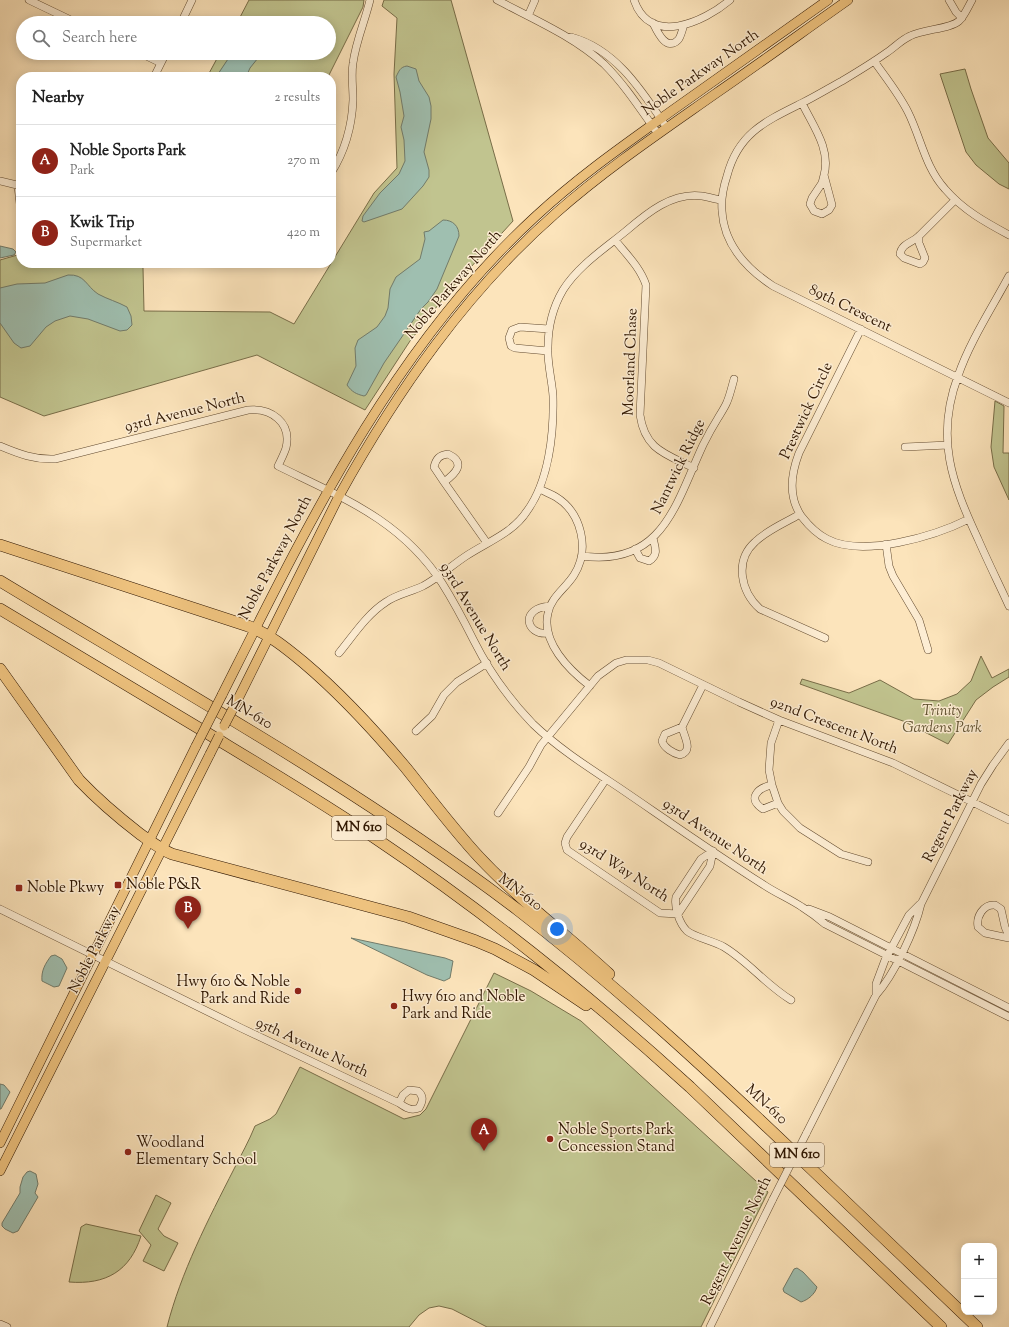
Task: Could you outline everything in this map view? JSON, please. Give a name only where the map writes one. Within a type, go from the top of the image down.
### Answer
[{"type":"highway","points":[[0,537],[181,597],[205,612]]},
{"type":"highway","points":[[0,545],[256,628],[269,635],[313,670],[352,707],[462,837],[494,872],[632,996],[664,1031]]},
{"type":"highway","name":"MN-610","points":[[0,581],[313,769],[414,835],[541,928],[664,1031],[707,1070],[977,1327]]},
{"type":"highway","name":"MN 610","points":[[0,609],[282,778],[376,838],[460,897],[529,950],[611,1017],[690,1087],[942,1327]]},
{"type":"highway","points":[[0,669],[79,780],[106,807],[162,850],[216,866],[408,917],[495,949],[557,984],[594,1011],[690,1087]]},
{"type":"highway","points":[[928,1280],[961,1308]]},
{"type":"highway","points":[[970,1315],[983,1327]]},
{"type":"main road","name":"Noble Parkway North","points":[[222,694],[291,557],[360,435],[412,357],[444,314],[479,273],[518,233],[559,195],[599,163],[829,0]]},
{"type":"main road","name":"Noble Parkway North","points":[[269,635],[339,496],[371,440],[410,379],[450,324],[485,283],[513,253],[554,214],[592,182],[848,0]]},
{"type":"main road","name":"Noble Parkway","points":[[0,1171],[269,635]]},
{"type":"main road","name":"Noble Parkway","points":[[0,1144],[222,694]]},
{"type":"street","points":[[29,0],[62,16]]},
{"type":"street","points":[[184,16],[192,0]]},
{"type":"street","points":[[336,164],[343,151],[352,117],[353,64],[356,46],[370,0]]},
{"type":"street","points":[[497,0],[566,36],[609,69],[631,95],[658,134]]},
{"type":"street","points":[[528,16],[535,0]]},
{"type":"street","points":[[634,0],[638,10],[644,17],[653,23],[668,27],[684,25],[709,16],[730,0]]},
{"type":"street","points":[[829,0],[835,9]]},
{"type":"street","points":[[949,0],[956,12],[962,18]]},
{"type":"street","points":[[339,653],[377,608],[387,601],[423,586],[438,577],[466,556],[507,532],[526,513],[540,490],[547,459],[553,420],[548,351],[549,329],[557,302],[564,289],[583,266],[645,214],[658,206],[671,200],[685,197],[701,196],[721,200],[729,168],[742,143],[763,123],[844,80],[908,37],[918,32],[956,23],[962,18],[972,0]]},
{"type":"street","points":[[653,23],[660,37],[667,43],[677,41],[684,25]]},
{"type":"street","points":[[566,36],[580,40],[595,47],[611,58],[630,77],[667,128]]},
{"type":"street","points":[[155,60],[161,63]]},
{"type":"street","points":[[156,72],[162,60]]},
{"type":"street","points":[[874,61],[899,96],[908,112],[927,162],[934,175],[955,200],[975,216],[1009,235]]},
{"type":"street","points":[[802,103],[823,146],[827,165],[824,175],[822,183],[812,198],[810,204],[814,211],[822,214],[829,210],[832,202],[824,175]]},
{"type":"street","points":[[0,181],[16,185]]},
{"type":"street","name":"89th Crescent","points":[[721,200],[722,215],[728,237],[739,257],[761,278],[773,286],[1009,403]]},
{"type":"street","points":[[919,236],[955,200]]},
{"type":"street","name":"Moorland Chase","points":[[615,240],[638,268],[646,285],[640,416],[644,434],[649,442],[656,448],[694,468]]},
{"type":"street","points":[[1009,276],[971,347],[957,377],[949,408],[948,445],[950,466],[968,519],[1009,606]]},
{"type":"street","points":[[548,351],[515,348],[512,346],[509,338],[512,330],[520,327],[549,329]]},
{"type":"street","name":"Prestwick Circle","points":[[861,329],[794,465],[792,490],[795,503],[800,514],[813,529],[828,540],[853,546],[886,544],[917,538],[968,519]]},
{"type":"street","name":"Nantwick Ridge","points":[[582,556],[617,556],[635,549],[653,538],[668,521],[686,486],[703,445],[727,403],[734,378]]},
{"type":"street","name":"93rd Avenue North","points":[[0,446],[31,458],[55,459],[257,409],[274,415],[281,421],[287,438],[286,447],[278,466],[367,511],[391,527],[410,544],[427,562],[438,577],[455,604],[498,681],[518,707],[548,737],[606,779],[765,886],[802,907],[825,924],[1009,1017]]},
{"type":"street","points":[[905,447],[948,445]]},
{"type":"street","points":[[444,482],[487,543]]},
{"type":"street","points":[[498,813],[529,767],[541,745],[590,686],[570,667],[560,654],[548,633],[548,612],[550,606],[557,594],[575,574],[582,556],[583,545],[581,533],[578,523],[565,504],[556,497],[540,490]]},
{"type":"street","points":[[800,514],[762,536],[754,543],[744,561],[742,572],[743,582],[752,602],[760,608],[825,638]]},
{"type":"street","points":[[635,549],[640,558],[650,561],[653,559],[656,551],[653,538]]},
{"type":"street","points":[[886,544],[889,566],[893,576],[919,620],[928,650]]},
{"type":"street","points":[[548,633],[541,633],[534,630],[531,627],[529,619],[532,612],[537,608],[550,606]]},
{"type":"street","name":"92nd Crescent North","points":[[590,686],[598,676],[616,663],[626,660],[648,660],[659,663],[779,720],[879,756],[1009,820]]},
{"type":"street","points":[[416,731],[432,716],[444,695],[457,682],[487,663]]},
{"type":"street","points":[[682,728],[703,685]]},
{"type":"street","points":[[779,720],[771,743],[769,756],[769,770],[772,786],[778,803],[790,819],[811,836],[840,854],[868,862]]},
{"type":"street","name":"Regent Parkway","points":[[902,953],[917,919],[921,904],[972,802],[990,768],[1009,743]]},
{"type":"street","name":"93rd Way North","points":[[606,779],[567,837],[565,843],[567,850],[660,913],[678,914]]},
{"type":"street","points":[[772,786],[764,787],[756,792],[756,802],[758,806],[763,809],[769,808],[778,803]]},
{"type":"street","points":[[713,851],[701,859],[676,896],[675,903],[680,922],[687,931],[723,946],[749,966],[777,992],[791,1000]]},
{"type":"street","points":[[678,914],[710,866],[713,851]]},
{"type":"street","name":"Regent Parkway","points":[[891,948],[909,915],[921,904]]},
{"type":"street","points":[[995,905],[1001,909],[1009,937],[986,932],[978,927],[978,918],[987,906],[995,905]]},
{"type":"street","name":"93rd Avenue North","points":[[802,907],[830,917],[1009,1008]]},
{"type":"street","name":"95th Avenue North","points":[[0,909],[241,1028],[399,1103]]},
{"type":"street","name":"Regent Avenue North","points":[[876,995],[876,984],[891,948]]},
{"type":"street","name":"Regent Avenue North","points":[[710,1327],[772,1199],[876,995],[883,987],[902,953]]},
{"type":"street","points":[[0,1324],[7,1327]]},
{"type":"green space","points":[[249,0],[364,0],[363,7],[330,72],[210,72],[216,60],[336,60],[336,16],[241,16]]},
{"type":"green space","points":[[384,0],[451,0],[513,221],[449,291],[410,341],[365,410],[257,355],[44,416],[0,397],[0,260],[16,255],[16,268],[143,268],[144,311],[270,312],[294,324],[328,268],[336,268],[336,255],[374,193],[397,168],[394,74],[397,18],[382,6]]},
{"type":"green space","points":[[965,69],[988,138],[1009,163],[1009,189],[999,184],[976,165],[966,152],[940,74]]},
{"type":"green space","points":[[995,401],[1004,406],[1003,453],[1009,453],[1009,500],[994,467],[991,447]]},
{"type":"green space","name":"Trinity Gardens Park","points":[[981,656],[992,678],[1009,669],[1009,677],[976,700],[948,744],[903,721],[800,684],[802,679],[849,693],[880,680],[914,699],[939,701],[957,694],[971,681]]},
{"type":"green space","points":[[494,973],[531,991],[581,1021],[768,1192],[701,1327],[487,1327],[452,1309],[439,1306],[429,1308],[419,1315],[409,1327],[167,1327],[187,1266],[255,1126],[270,1119],[276,1114],[300,1067],[404,1119],[420,1115],[426,1109]]},
{"type":"green space","points":[[156,1195],[171,1203],[158,1229],[164,1236],[178,1243],[164,1271],[143,1261],[151,1245],[139,1231]]},
{"type":"green space","points":[[86,1224],[141,1236],[130,1258],[123,1267],[115,1273],[94,1281],[69,1282],[81,1227]]},
{"type":"shaded area","points":[[227,60],[256,60],[248,72],[219,72]]},
{"type":"shaded area","points":[[407,66],[416,69],[419,81],[429,97],[431,106],[431,119],[424,152],[429,170],[429,177],[423,186],[402,209],[364,222],[362,221],[363,216],[380,193],[399,174],[405,161],[404,140],[401,127],[404,116],[396,77],[401,68]]},
{"type":"shaded area","points":[[443,220],[450,221],[455,224],[458,229],[459,236],[437,289],[421,309],[384,363],[366,395],[364,396],[356,393],[347,385],[356,366],[355,348],[358,340],[377,327],[385,316],[388,308],[390,289],[396,277],[420,259],[425,239],[424,232],[429,231]]},
{"type":"shaded area","points":[[0,246],[13,249],[16,252],[14,255],[0,258]]},
{"type":"shaded area","points":[[68,275],[74,275],[82,278],[98,294],[127,307],[131,316],[132,325],[127,330],[120,331],[88,319],[70,316],[55,321],[46,327],[30,346],[21,348],[14,343],[0,323],[0,288],[17,284],[45,283]]},
{"type":"shaded area","points":[[351,938],[453,961],[450,978],[444,981],[427,975]]},
{"type":"shaded area","points":[[55,955],[62,959],[67,968],[59,986],[54,987],[42,981],[42,977],[47,962],[51,956]]},
{"type":"shaded area","points":[[0,1084],[4,1085],[10,1092],[1,1109],[0,1109]]},
{"type":"shaded area","points":[[30,1171],[36,1174],[38,1184],[35,1193],[38,1197],[18,1231],[13,1233],[5,1229],[2,1226],[2,1223],[20,1193],[23,1177]]},
{"type":"shaded area","points":[[797,1268],[803,1272],[817,1287],[811,1296],[801,1302],[784,1292],[783,1289],[794,1269]]},
{"type":"place","name":"Noble P&R","points":[[118,885]]},
{"type":"place","name":"Noble Pkwy","points":[[19,888]]},
{"type":"place","name":"Kwik Trip","points":[[188,929]]},
{"type":"place","name":"Hwy 610 & Noble Park and Ride","points":[[298,991]]},
{"type":"place","name":"Hwy 610 and Noble Park and Ride","points":[[394,1006]]},
{"type":"place","name":"Noble Sports Park Concession Stand","points":[[550,1139]]},
{"type":"place","name":"Noble Sports Park","points":[[484,1151]]},
{"type":"place","name":"Woodland Elementary School","points":[[128,1152]]}]
